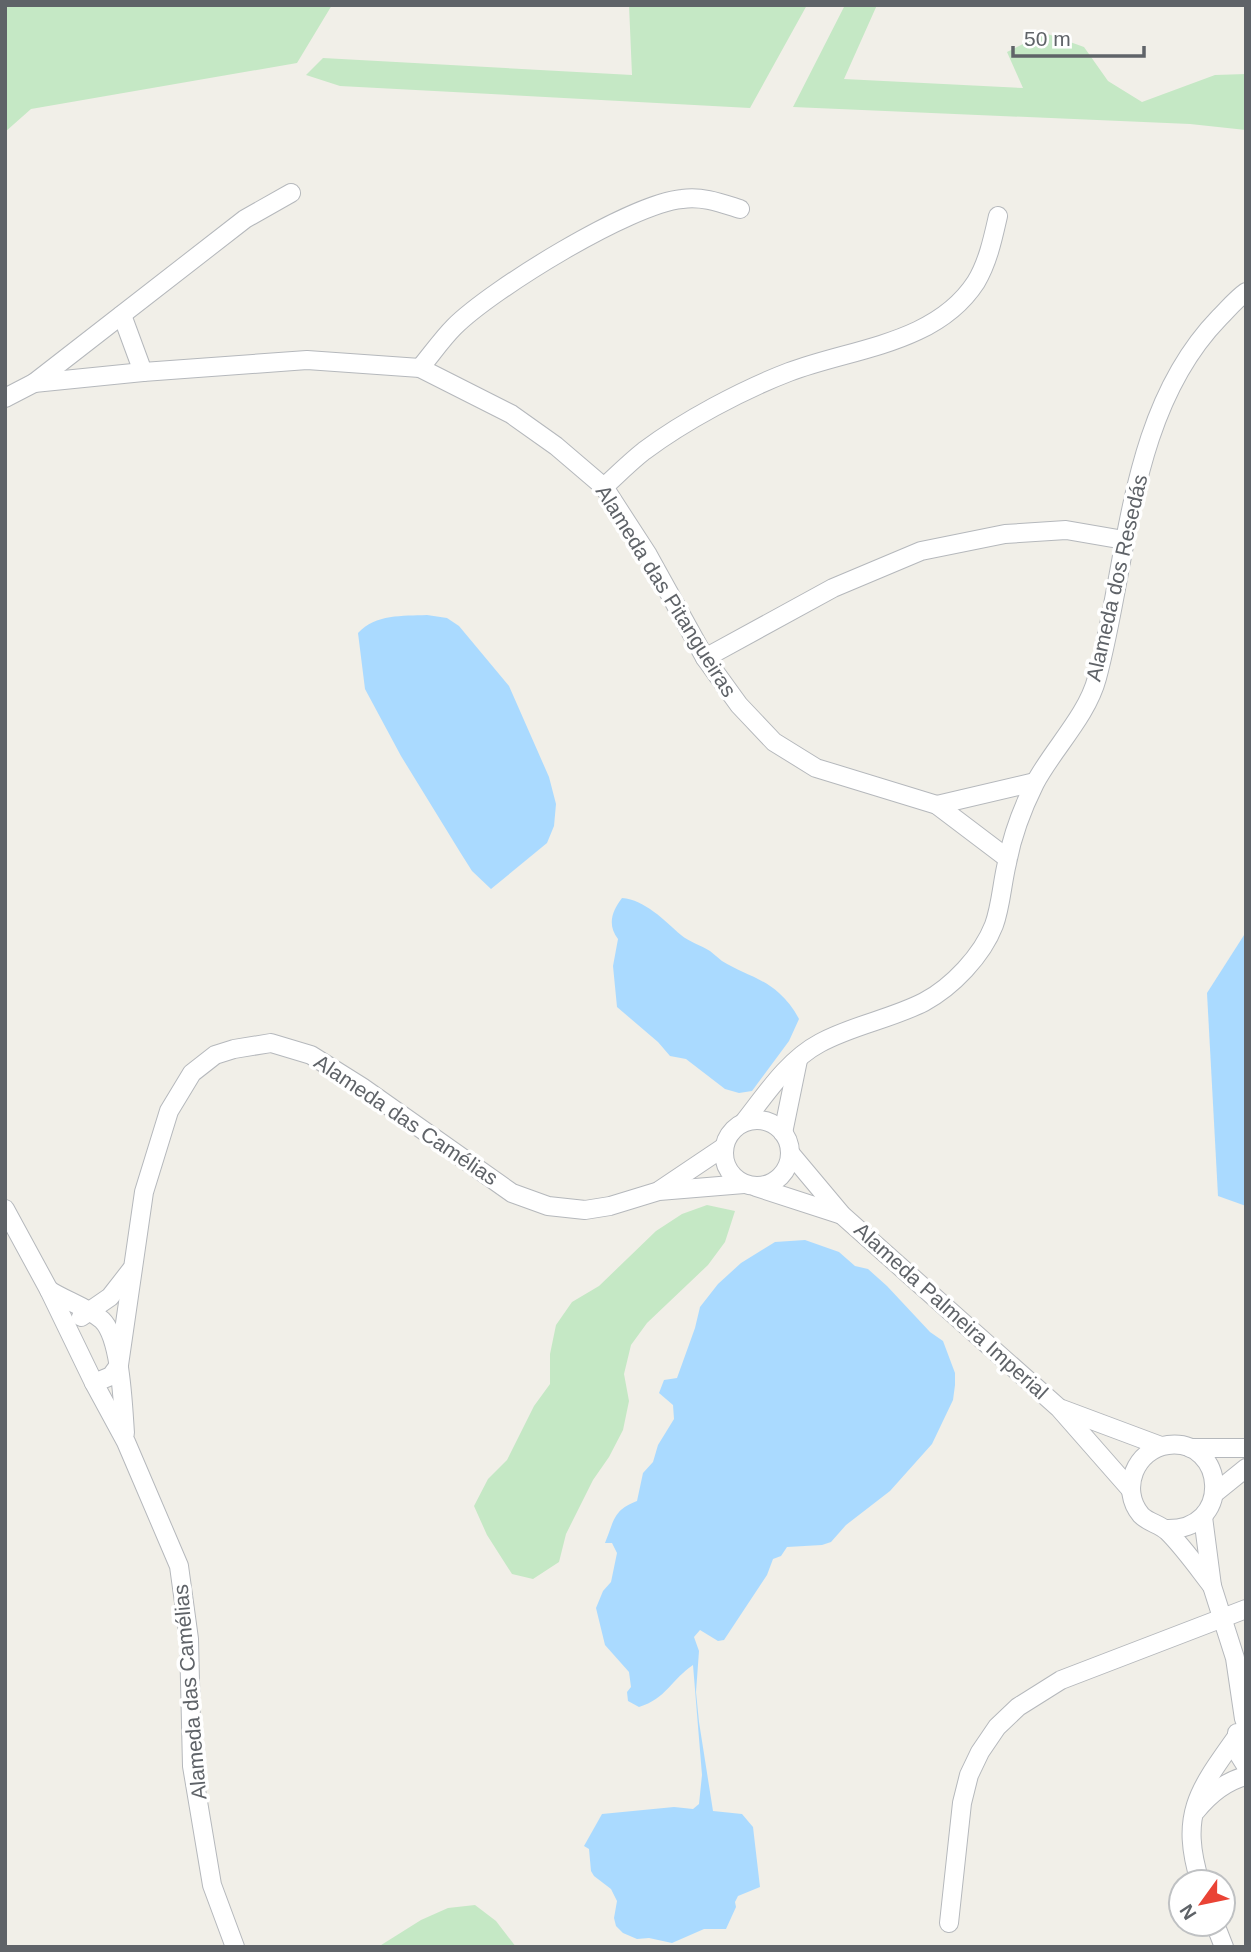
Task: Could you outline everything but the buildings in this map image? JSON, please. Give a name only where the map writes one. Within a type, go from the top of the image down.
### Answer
[{"type":"street","points":[[5,398],[34,383],[245,219],[291,193]]},
{"type":"street","points":[[420,368],[454,327],[499,290],[585,239],[637,213],[681,199],[708,199],[740,209]]},
{"type":"street","points":[[604,487],[643,452],[708,411],[788,372],[930,326],[958,306],[977,280],[991,247],[998,216]]},
{"type":"street","name":"Alameda dos Resedás","points":[[744,1122],[799,1057],[819,1043],[850,1029],[925,1002],[953,980],[976,956],[994,925],[1007,859],[1035,782],[1073,727],[1096,681],[1124,540],[1147,450],[1172,382],[1202,336],[1246,292]]},
{"type":"street","points":[[122,315],[143,372]]},
{"type":"street","name":"Alameda das Pitangueiras","points":[[34,383],[307,360],[420,368],[511,414],[556,446],[604,487],[648,555],[705,658],[739,705],[774,742],[816,768],[937,806],[1007,859]]},
{"type":"street","points":[[705,658],[833,588],[921,551],[1005,534],[1066,530],[1124,540]]},
{"type":"street","points":[[937,806],[1035,782]]},
{"type":"street","name":"Alameda das Camélias","points":[[126,1442],[119,1365],[144,1192],[169,1111],[192,1073],[215,1055],[271,1043],[310,1055],[362,1087],[512,1193],[548,1206],[585,1210],[610,1206],[659,1191]]},
{"type":"street","points":[[659,1191],[776,1181],[783,1173],[790,1153],[783,1133],[799,1057]]},
{"type":"street","points":[[783,1133],[765,1121],[744,1122],[734,1128],[724,1147],[727,1169],[734,1178],[749,1185],[842,1214]]},
{"type":"street","points":[[659,1191],[724,1147]]},
{"type":"street","name":"Alameda Palmeira Imperial","points":[[790,1153],[842,1214],[1059,1408]]},
{"type":"street","name":"Alameda das Camélias","points":[[5,1209],[126,1442],[179,1566],[189,1639],[192,1766],[212,1885],[235,1947]]},
{"type":"street","points":[[68,1327],[110,1297],[133,1267]]},
{"type":"street","points":[[49,1290],[88,1311],[108,1328],[119,1365],[111,1376],[94,1383]]},
{"type":"street","points":[[1059,1408],[1161,1446]]},
{"type":"street","points":[[1059,1408],[1131,1490]]},
{"type":"street","points":[[1188,1447],[1201,1455],[1210,1466],[1215,1493],[1211,1506],[1203,1517],[1192,1525],[1165,1529],[1152,1524],[1134,1503],[1132,1476],[1138,1463],[1161,1446],[1246,1448]]},
{"type":"street","points":[[1215,1493],[1246,1468]]},
{"type":"street","points":[[1197,1868],[1192,1846],[1192,1816],[1203,1785],[1235,1739],[1245,1719],[1235,1658],[1212,1587],[1203,1517]]},
{"type":"street","points":[[1165,1529],[1212,1587]]},
{"type":"street","points":[[949,1923],[962,1803],[969,1775],[998,1727],[1018,1707],[1061,1680],[1246,1609]]},
{"type":"street","points":[[1235,1658],[1246,1676]]},
{"type":"street","points":[[1235,1739],[1236,1751],[1246,1766]]},
{"type":"street","points":[[1192,1816],[1227,1783],[1246,1776]]},
{"type":"green space","points":[[5,5],[332,5],[297,63],[31,109],[5,132]]},
{"type":"green space","points":[[629,5],[807,5],[750,108],[340,86],[306,75],[323,58],[632,75]]},
{"type":"green space","points":[[845,5],[877,5],[844,79],[1023,88],[1007,52],[1045,33],[1084,47],[1108,81],[1142,102],[1215,75],[1246,74],[1246,130],[1190,124],[793,107]]},
{"type":"green space","points":[[707,1205],[735,1211],[725,1242],[708,1265],[647,1323],[631,1345],[624,1374],[629,1401],[623,1430],[593,1480],[566,1534],[559,1562],[533,1579],[512,1574],[487,1535],[474,1506],[488,1479],[507,1460],[534,1406],[550,1384],[550,1354],[556,1325],[572,1302],[599,1286],[656,1231],[682,1214]]},
{"type":"green space","points":[[475,1905],[496,1921],[516,1947],[378,1947],[421,1920],[448,1908]]},
{"type":"water","points":[[427,615],[447,618],[459,626],[509,686],[549,777],[556,804],[554,826],[547,843],[491,889],[472,871],[460,852],[401,756],[365,689],[358,633],[381,619]]},
{"type":"water","points":[[622,898],[646,907],[684,937],[729,965],[766,983],[793,1008],[799,1019],[789,1041],[752,1091],[739,1093],[725,1089],[686,1059],[670,1056],[658,1042],[617,1007],[613,966],[618,939],[612,923],[613,913]]},
{"type":"water","points":[[1246,932],[1246,1206],[1218,1196],[1207,993]]},
{"type":"water","points":[[805,1240],[839,1252],[855,1266],[868,1269],[930,1332],[943,1341],[955,1373],[953,1400],[932,1444],[890,1491],[846,1525],[831,1542],[787,1547],[781,1556],[773,1559],[767,1575],[724,1640],[718,1641],[700,1630],[694,1637],[699,1651],[696,1692],[699,1722],[713,1811],[742,1814],[753,1827],[760,1887],[738,1896],[726,1929],[704,1929],[672,1943],[649,1938],[637,1939],[623,1933],[616,1926],[614,1918],[617,1901],[611,1889],[591,1871],[589,1849],[584,1846],[602,1814],[674,1807],[693,1809],[699,1804],[702,1775],[693,1665],[656,1699],[639,1707],[628,1701],[627,1692],[631,1687],[629,1672],[605,1645],[596,1608],[603,1591],[611,1582],[617,1553],[612,1543],[605,1543],[619,1512],[637,1501],[643,1473],[653,1462],[658,1445],[674,1419],[673,1405],[659,1393],[664,1380],[677,1378],[700,1307],[718,1284],[741,1263],[775,1242]]}]
